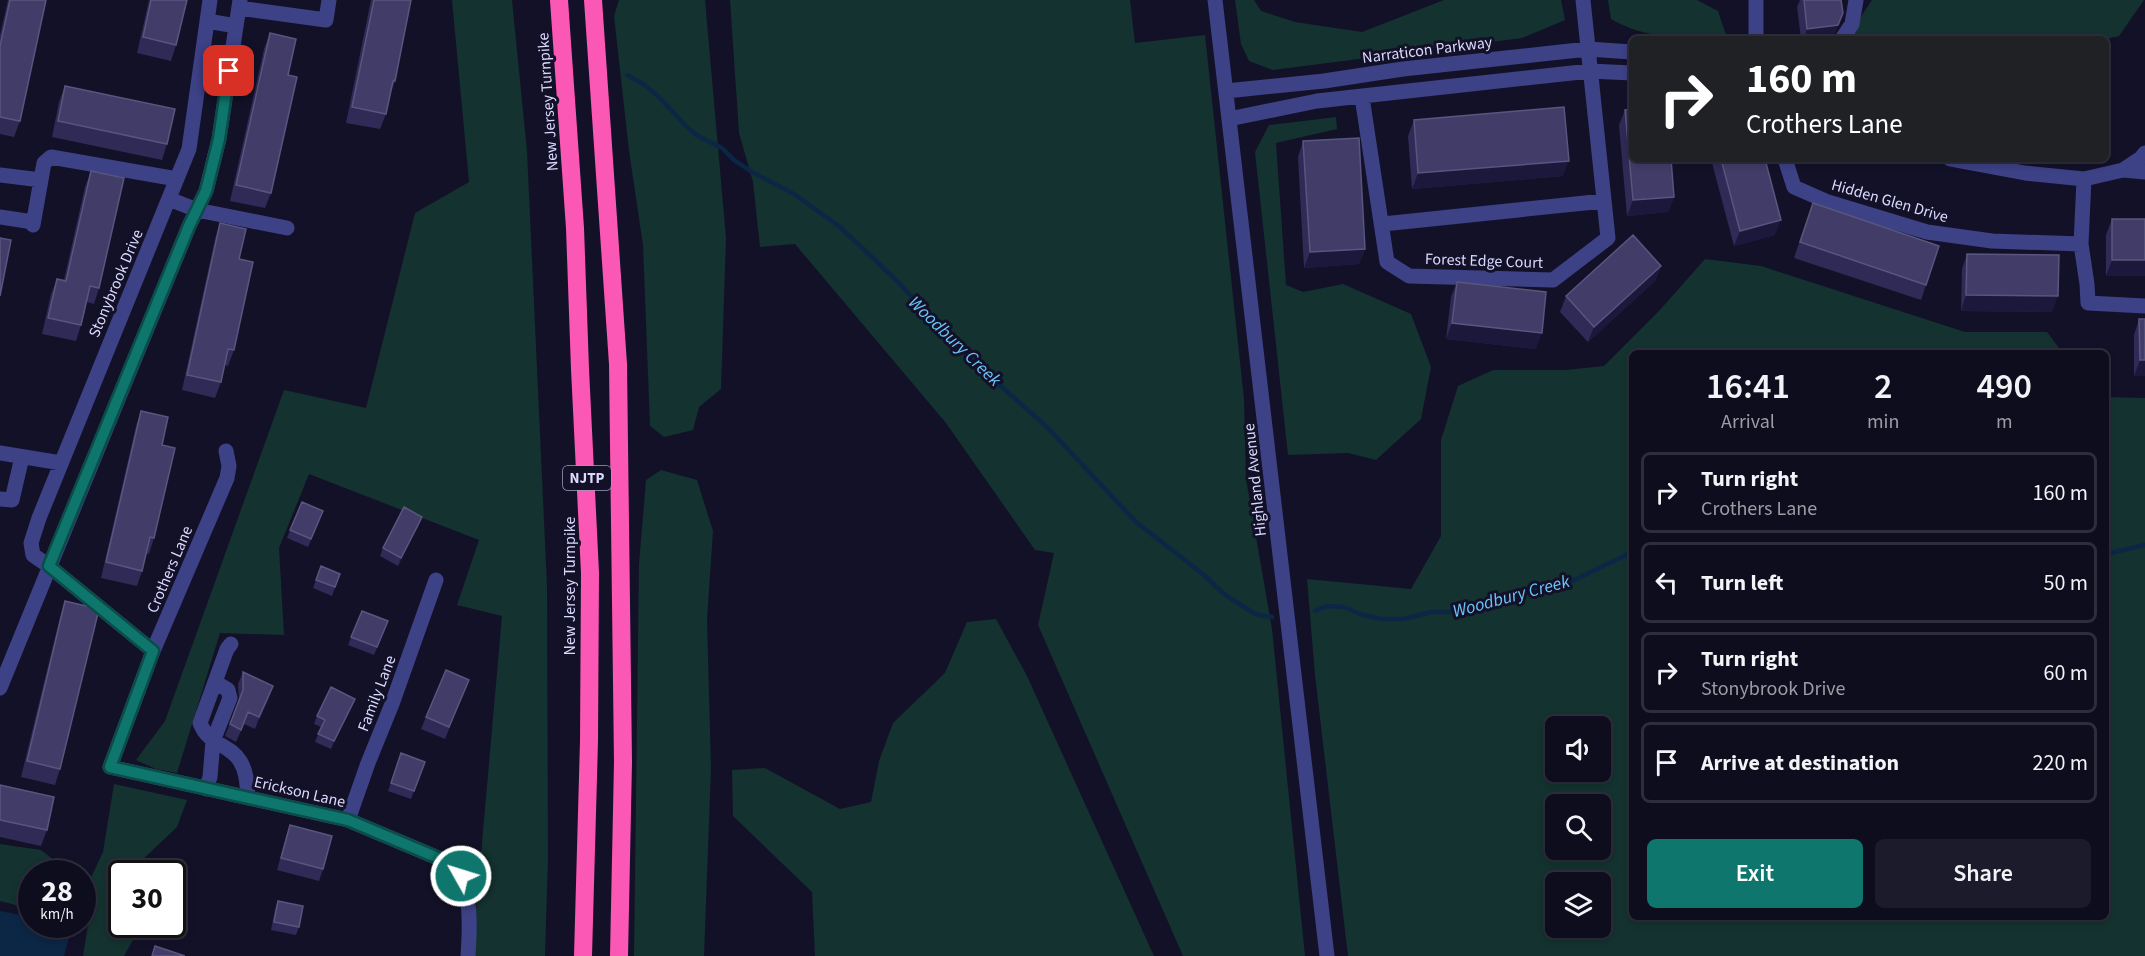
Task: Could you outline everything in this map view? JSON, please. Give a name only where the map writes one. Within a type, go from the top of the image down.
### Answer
[{"type":"highway","name":"New Jersey Turnpike","points":[[560,0],[575,228],[590,573],[589,741],[583,956]]},
{"type":"highway","name":"NJTP","points":[[593,0],[618,364],[623,762],[619,956]]},
{"type":"street","name":"Stonybrook Drive","points":[[153,651],[33,555],[31,543],[61,463],[189,149],[210,0]]},
{"type":"street","points":[[0,688],[206,191],[219,139],[240,4],[326,20],[329,0]]},
{"type":"street","name":"Highland Avenue","points":[[1215,0],[1327,956]]},
{"type":"street","name":"Forest Edge Court","points":[[1362,97],[1387,262],[1409,276],[1553,280],[1608,238],[1583,0]]},
{"type":"street","points":[[1756,0],[1756,36]]},
{"type":"street","points":[[1844,36],[1852,24],[1857,0]]},
{"type":"street","points":[[207,21],[236,26]]},
{"type":"street","name":"Narraticon Parkway","points":[[1226,91],[1588,49],[1629,52]]},
{"type":"street","points":[[1229,119],[1317,101],[1590,71],[1629,73]]},
{"type":"street","points":[[2123,170],[2145,153]]},
{"type":"street","points":[[0,217],[33,223],[44,163],[51,157],[177,179]]},
{"type":"street","name":"Hidden Glen Drive","points":[[1786,162],[1794,187],[1828,202],[1927,232],[1992,241],[2081,244]]},
{"type":"street","points":[[1967,162],[2084,179],[2123,170],[2145,172]]},
{"type":"street","points":[[0,175],[41,180]]},
{"type":"street","points":[[2084,179],[2081,244],[2088,303],[2145,306]]},
{"type":"street","points":[[169,199],[197,210],[286,228]]},
{"type":"street","points":[[1383,224],[1604,201]]},
{"type":"street","name":"Crothers Lane","points":[[110,767],[153,651],[227,478],[229,466],[226,451]]},
{"type":"street","points":[[0,453],[61,463]]},
{"type":"street","points":[[0,499],[12,500],[22,457]]},
{"type":"street","name":"Family Lane","points":[[348,820],[436,580]]},
{"type":"street","points":[[206,789],[211,769],[213,741],[230,698],[228,690],[215,682],[226,649],[231,644]]},
{"type":"street","points":[[213,741],[239,759],[245,773],[248,798]]},
{"type":"street","name":"Erickson Lane","points":[[110,767],[348,820],[450,863],[461,876],[470,913],[468,956]]},
{"type":"green space","points":[[452,0],[512,0],[527,151],[547,586],[548,858],[545,956],[472,956],[502,616],[457,605],[479,540],[309,474],[279,548],[284,635],[220,633],[177,773],[156,769],[136,760],[165,721],[284,390],[366,408],[415,213],[469,182]]},
{"type":"green space","points":[[619,0],[705,0],[726,238],[721,389],[699,407],[693,430],[664,437],[650,426],[643,245],[629,151],[614,16]]},
{"type":"green space","points":[[730,0],[1130,0],[1135,43],[1205,35],[1244,399],[1246,479],[1272,629],[1305,956],[1183,956],[1038,625],[1054,553],[1035,550],[946,423],[795,244],[760,247],[753,182],[739,133]]},
{"type":"green space","points":[[1235,0],[1254,0],[1261,11],[1295,22],[1362,32],[1444,0],[1561,0],[1565,20],[1522,38],[1273,70],[1249,61],[1241,44]]},
{"type":"green space","points":[[1608,0],[1697,0],[1718,11],[1726,35],[1651,34],[1637,31],[1611,19]]},
{"type":"green space","points":[[1872,0],[2144,0],[2119,36],[2109,38],[2109,36],[1848,36]]},
{"type":"green space","points":[[1336,117],[1337,129],[1276,143],[1286,285],[1303,292],[1343,284],[1411,314],[1431,367],[1421,419],[1376,460],[1348,453],[1288,455],[1255,152],[1269,125]]},
{"type":"green space","points":[[1705,259],[1761,266],[1965,332],[2047,332],[2060,350],[1629,350],[1629,920],[2109,920],[2109,397],[2145,398],[2145,956],[1348,956],[1315,675],[1307,579],[1411,589],[1441,536],[1441,440],[1458,386],[1493,370],[1566,370],[1604,366],[1659,311]]},
{"type":"green space","points":[[661,470],[697,480],[713,531],[707,619],[711,767],[704,956],[634,956],[639,564],[646,480]]},
{"type":"green space","points":[[996,619],[1027,676],[1154,956],[815,956],[812,892],[733,816],[732,770],[765,768],[840,809],[871,802],[879,761],[893,723],[945,673],[967,622]]},
{"type":"green space","points":[[114,784],[187,800],[177,827],[142,860],[108,860],[108,938],[134,938],[124,956],[83,956],[86,938],[96,938],[96,867],[103,852]]},
{"type":"green space","points":[[0,844],[41,850],[54,860],[18,860],[18,906],[0,901]]},
{"type":"water","points":[[0,911],[18,914],[18,938],[69,938],[64,956],[0,956]]},
{"type":"building","points":[[10,0],[46,0],[20,121],[0,117],[0,46]]},
{"type":"building","points":[[151,0],[187,0],[176,45],[143,37]]},
{"type":"building","points":[[374,0],[411,0],[386,114],[352,107]]},
{"type":"building","points":[[1804,0],[1841,0],[1843,13],[1838,25],[1807,29]]},
{"type":"building","points":[[270,33],[296,39],[288,75],[297,77],[271,193],[236,185]]},
{"type":"building","points":[[65,86],[175,109],[167,144],[58,121]]},
{"type":"building","points":[[1564,107],[1569,161],[1418,173],[1414,120]]},
{"type":"building","points":[[1629,109],[1629,155],[1625,110]]},
{"type":"building","points":[[1359,138],[1365,249],[1310,252],[1303,141]]},
{"type":"building","points":[[1630,162],[1671,162],[1674,197],[1633,200]]},
{"type":"building","points":[[1722,162],[1766,162],[1781,220],[1740,231]]},
{"type":"building","points":[[91,171],[124,178],[99,288],[90,286],[81,325],[48,318],[57,279],[66,281]]},
{"type":"building","points":[[1813,203],[1939,246],[1926,285],[1800,242]]},
{"type":"building","points":[[2112,219],[2145,219],[2145,260],[2112,260]]},
{"type":"building","points":[[220,223],[246,229],[239,259],[253,262],[234,350],[228,349],[221,382],[187,375]]},
{"type":"building","points":[[1633,235],[1661,266],[1594,327],[1566,296]]},
{"type":"building","points":[[0,238],[11,240],[0,296]]},
{"type":"building","points":[[1967,254],[2059,255],[2058,296],[1966,295]]},
{"type":"building","points":[[1457,282],[1546,292],[1542,333],[1452,323]]},
{"type":"building","points":[[2139,319],[2145,319],[2145,360],[2140,360]]},
{"type":"building","points":[[141,411],[168,417],[162,445],[175,448],[154,538],[150,537],[142,571],[106,562]]},
{"type":"building","points":[[302,502],[323,511],[311,539],[290,530]]},
{"type":"building","points":[[404,507],[422,517],[401,558],[383,548]]},
{"type":"building","points":[[321,566],[340,574],[335,587],[316,580]]},
{"type":"building","points":[[65,601],[99,609],[60,769],[27,761]]},
{"type":"building","points":[[362,611],[388,621],[377,647],[351,637]]},
{"type":"building","points":[[446,670],[469,680],[449,727],[426,717]]},
{"type":"building","points":[[243,672],[273,686],[259,717],[248,712],[241,730],[230,724],[243,690]]},
{"type":"building","points":[[331,687],[355,699],[334,741],[318,734],[325,720],[317,716]]},
{"type":"building","points":[[401,753],[425,762],[414,791],[391,783]]},
{"type":"building","points":[[0,785],[54,797],[47,830],[0,820]]},
{"type":"building","points":[[290,825],[332,836],[323,869],[281,858]]},
{"type":"building","points":[[278,901],[303,906],[299,927],[274,922]]},
{"type":"building","points":[[155,946],[185,956],[152,956]]},
{"type":"waterway","name":"Woodbury Creek","points":[[627,75],[657,95],[698,136],[722,148],[734,160],[752,172],[794,194],[840,227],[893,277],[978,366],[1047,427],[1136,522],[1204,575],[1224,594],[1255,614],[1272,617]]},
{"type":"waterway","name":"Woodbury Creek","points":[[2109,553],[2145,545]]},
{"type":"waterway","name":"Woodbury Creek","points":[[1315,611],[1327,606],[1344,607],[1362,615],[1383,619],[1404,619],[1431,612],[1460,612],[1512,596],[1564,585],[1629,553]]},
{"type":"route","points":[[229,71],[219,139],[206,191],[189,226],[49,566],[153,651],[110,767],[348,820],[450,863],[461,876]]}]
